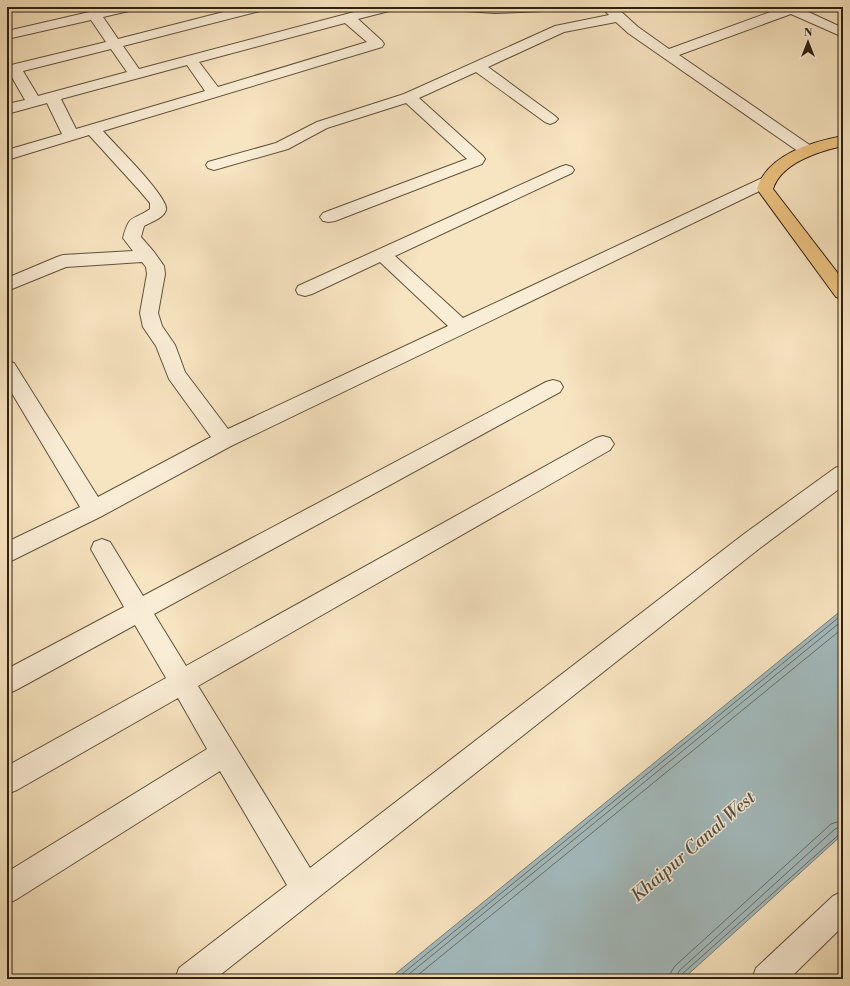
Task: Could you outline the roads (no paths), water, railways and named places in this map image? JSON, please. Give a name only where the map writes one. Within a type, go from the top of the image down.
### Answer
[{"type":"main road","points":[[843,141],[828,143],[808,151],[775,170],[766,182],[765,189],[843,293]]},
{"type":"street","points":[[7,35],[128,7]]},
{"type":"street","points":[[34,102],[11,69],[258,7]]},
{"type":"street","points":[[7,109],[388,7]]},
{"type":"street","points":[[464,7],[495,9],[542,7]]},
{"type":"street","points":[[607,7],[633,30],[808,151]]},
{"type":"street","points":[[668,54],[794,8],[843,33]]},
{"type":"street","points":[[756,10],[769,17]]},
{"type":"street","points":[[95,15],[135,74]]},
{"type":"street","points":[[214,165],[282,146],[322,125],[409,97],[560,29],[618,17]]},
{"type":"street","points":[[7,156],[376,44],[348,18]]},
{"type":"street","points":[[190,60],[214,92]]},
{"type":"street","points":[[477,66],[550,119]]},
{"type":"street","points":[[52,97],[71,136]]},
{"type":"street","points":[[329,217],[476,161],[477,159],[409,97]]},
{"type":"street","points":[[92,129],[145,186],[158,203],[158,210],[154,215],[146,217],[136,223],[132,238],[155,266],[156,274],[149,313],[153,327],[165,346],[176,374],[224,440]]},
{"type":"street","points":[[305,290],[566,170]]},
{"type":"street","points":[[7,553],[94,510],[224,440],[766,182]]},
{"type":"street","points":[[383,255],[461,327]]},
{"type":"street","points":[[7,285],[63,261],[148,256]]},
{"type":"street","points":[[7,368],[94,510]]},
{"type":"street","points":[[7,682],[553,387]]},
{"type":"street","points":[[7,781],[603,444]]},
{"type":"street","points":[[190,979],[752,541],[843,474]]},
{"type":"street","points":[[102,549],[306,889]]},
{"type":"street","points":[[7,889],[224,752]]},
{"type":"street","points":[[767,979],[843,906]]},
{"type":"water","name":"Khaipur Canal West","points":[[843,609],[843,834],[683,979],[389,979]]}]
